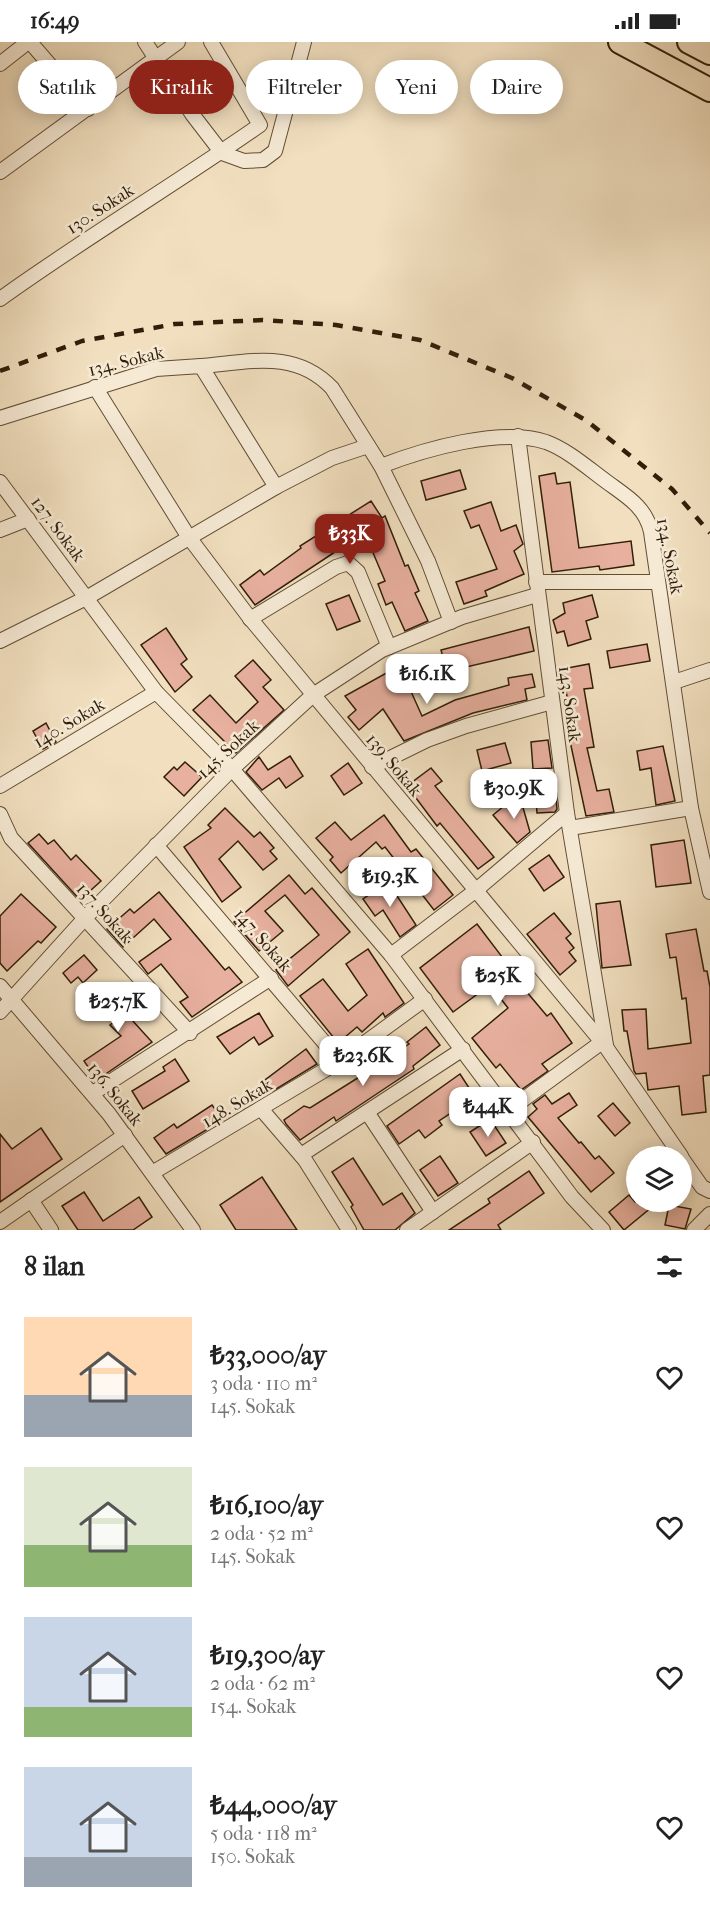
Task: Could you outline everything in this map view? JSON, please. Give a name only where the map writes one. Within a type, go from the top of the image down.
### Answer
[{"type":"main road","points":[[620,42],[710,90]]},
{"type":"main road","points":[[689,42],[710,53]]},
{"type":"street","points":[[0,64],[29,42],[45,60]]},
{"type":"street","points":[[145,42],[222,153],[244,160],[263,160],[275,151],[304,42]]},
{"type":"street","points":[[117,88],[178,42]]},
{"type":"street","points":[[211,42],[275,151]]},
{"type":"street","points":[[0,172],[81,114]]},
{"type":"street","name":"130. Sokak","points":[[0,299],[107,224],[222,153],[260,125]]},
{"type":"street","name":"134. Sokak","points":[[0,418],[156,369],[282,360],[303,366],[332,388],[381,466],[428,561],[451,622]]},
{"type":"street","points":[[201,366],[276,487]]},
{"type":"street","name":"139. Sokak","points":[[95,387],[188,536],[250,619],[604,1044],[674,1146]]},
{"type":"street","name":"134. Sokak","points":[[381,466],[434,450],[518,436],[548,443],[587,467],[642,510],[651,532],[691,808],[710,892]]},
{"type":"street","name":"143. Sokak","points":[[518,436],[567,813],[604,1044]]},
{"type":"street","points":[[0,641],[88,597],[188,536],[276,487],[332,458],[368,446]]},
{"type":"street","name":"127. Sokak","points":[[0,482],[88,597],[156,692],[232,769],[391,955],[572,1197],[603,1230]]},
{"type":"street","points":[[0,530],[28,519]]},
{"type":"street","points":[[250,619],[348,562],[358,572],[389,647]]},
{"type":"street","name":"145. Sokak","points":[[0,1012],[85,918],[156,845],[232,769],[313,695],[389,647],[537,588],[657,582]]},
{"type":"street","points":[[674,682],[710,670]]},
{"type":"street","name":"140. Sokak","points":[[0,786],[156,692]]},
{"type":"street","points":[[372,767],[427,740],[466,726],[552,702]]},
{"type":"street","points":[[570,828],[691,808]]},
{"type":"street","points":[[391,955],[475,891],[567,813]]},
{"type":"street","name":"137. Sokak","points":[[0,814],[5,839],[85,918],[189,1033]]},
{"type":"street","name":"147. Sokak","points":[[156,845],[339,1061]]},
{"type":"street","points":[[93,1093],[271,978]]},
{"type":"street","name":"136. Sokak","points":[[0,986],[93,1093],[194,1230]]},
{"type":"street","name":"148. Sokak","points":[[152,1173],[262,1110],[339,1061],[425,999]]},
{"type":"street","points":[[509,1110],[604,1044]]},
{"type":"street","points":[[301,1155],[463,1049]]},
{"type":"street","points":[[262,1110],[301,1155],[350,1230]]},
{"type":"street","points":[[367,1112],[433,1212]]},
{"type":"street","points":[[0,1222],[125,1135]]},
{"type":"street","points":[[407,1230],[533,1142]]},
{"type":"street","name":"139. Sokak","points":[[692,1173],[702,1187],[710,1191]]},
{"type":"street","points":[[31,1200],[51,1230]]},
{"type":"street","points":[[694,1230],[710,1214]]},
{"type":"building","points":[[460,470],[466,489],[426,500],[421,481]]},
{"type":"building","points":[[555,473],[557,484],[570,482],[579,548],[631,541],[634,565],[600,570],[599,566],[552,572],[539,476]]},
{"type":"building","points":[[371,501],[382,518],[385,516],[405,566],[408,565],[419,591],[415,593],[428,621],[405,631],[392,602],[386,605],[378,584],[385,581],[371,548],[358,527],[333,543],[338,550],[255,605],[240,585],[260,570],[264,575],[301,548],[300,546]]},
{"type":"building","points":[[491,502],[501,531],[516,525],[523,544],[514,551],[524,574],[485,591],[487,596],[464,604],[456,582],[497,569],[479,525],[471,528],[464,511]]},
{"type":"building","points":[[349,595],[360,621],[337,630],[326,604]]},
{"type":"building","points":[[592,595],[598,617],[586,621],[591,639],[568,646],[564,631],[557,633],[553,620],[565,613],[563,603]]},
{"type":"building","points":[[529,627],[534,651],[466,667],[467,670],[448,675],[441,650]]},
{"type":"building","points":[[166,628],[187,659],[181,664],[192,677],[175,692],[141,645]]},
{"type":"building","points":[[647,644],[650,661],[610,668],[607,651]]},
{"type":"building","points":[[253,660],[271,680],[263,687],[284,710],[236,753],[193,710],[210,695],[236,723],[258,702],[235,676]]},
{"type":"building","points":[[589,664],[593,688],[584,689],[594,747],[587,748],[597,791],[609,789],[614,812],[586,816],[570,741],[575,740],[562,669]]},
{"type":"building","points":[[390,671],[401,691],[409,687],[422,716],[455,700],[509,685],[508,678],[532,674],[535,687],[525,689],[527,700],[473,713],[404,741],[383,709],[359,730],[348,717],[356,710],[345,696]]},
{"type":"building","points":[[46,723],[56,742],[43,749],[33,731]]},
{"type":"building","points":[[548,740],[552,768],[533,769],[531,742]]},
{"type":"building","points":[[505,743],[511,763],[482,771],[477,750]]},
{"type":"building","points":[[663,746],[675,801],[656,805],[651,768],[640,770],[637,751]]},
{"type":"building","points":[[290,756],[303,776],[286,788],[279,778],[262,790],[246,772],[259,757],[268,770]]},
{"type":"building","points":[[185,762],[202,777],[184,796],[164,777],[174,767],[177,770]]},
{"type":"building","points":[[348,763],[362,783],[344,795],[331,776]]},
{"type":"building","points":[[431,768],[442,781],[435,786],[494,857],[478,869],[440,823],[437,826],[407,786]]},
{"type":"building","points":[[516,796],[522,804],[530,832],[517,843],[493,815]]},
{"type":"building","points":[[556,798],[555,812],[537,813],[536,800]]},
{"type":"building","points":[[225,808],[254,837],[260,832],[274,848],[270,851],[277,859],[263,870],[238,841],[219,859],[241,887],[222,902],[184,847],[211,828],[208,825]]},
{"type":"building","points":[[384,815],[411,852],[416,849],[453,895],[434,910],[385,847],[382,849],[376,842],[341,873],[330,860],[333,857],[316,838],[335,822],[351,840]]},
{"type":"building","points":[[39,834],[48,844],[54,840],[71,860],[76,855],[101,881],[80,900],[28,843]]},
{"type":"building","points":[[684,840],[691,883],[656,887],[651,845]]},
{"type":"building","points":[[549,855],[564,877],[544,891],[529,869]]},
{"type":"building","points":[[289,875],[305,894],[312,888],[350,932],[288,986],[276,970],[319,935],[285,895],[265,911],[283,931],[259,951],[234,922]]},
{"type":"building","points":[[388,882],[416,925],[400,937],[383,910],[375,916],[363,899]]},
{"type":"building","points":[[159,892],[225,970],[229,967],[242,982],[192,1017],[180,1002],[188,997],[161,964],[148,974],[139,962],[171,939],[154,919],[123,947],[107,929],[130,909],[134,913]]},
{"type":"building","points":[[21,894],[56,927],[41,943],[38,941],[7,971],[0,963],[0,916]]},
{"type":"building","points":[[620,901],[631,965],[602,968],[596,904]]},
{"type":"building","points":[[554,913],[571,934],[566,938],[574,948],[569,952],[576,961],[560,975],[527,934]]},
{"type":"building","points":[[477,924],[512,970],[510,972],[547,1016],[551,1013],[572,1043],[542,1064],[548,1071],[521,1090],[500,1064],[496,1068],[472,1038],[508,1008],[490,985],[453,1012],[420,968]]},
{"type":"building","points":[[696,929],[704,971],[707,971],[710,987],[710,1075],[703,1076],[706,1112],[682,1115],[679,1086],[648,1090],[646,1073],[636,1074],[634,1071],[627,1031],[624,1031],[622,1010],[646,1009],[648,1049],[691,1043],[686,998],[682,999],[676,957],[670,958],[666,934]]},
{"type":"building","points":[[368,949],[404,1003],[385,1017],[383,1013],[362,1032],[357,1027],[338,1043],[300,996],[323,979],[348,1011],[367,995],[346,964]]},
{"type":"building","points":[[84,955],[97,970],[83,983],[78,977],[71,983],[63,973]]},
{"type":"building","points":[[109,984],[123,1001],[130,995],[143,1010],[132,1020],[152,1042],[97,1080],[84,1061],[121,1036],[110,1025],[115,1021],[94,996]]},
{"type":"building","points":[[259,1013],[273,1036],[259,1045],[254,1037],[230,1054],[217,1037]]},
{"type":"building","points":[[426,1027],[440,1045],[413,1066],[414,1069],[336,1121],[334,1117],[300,1140],[286,1124],[284,1120],[304,1106],[310,1108],[372,1069],[409,1044],[407,1042]]},
{"type":"building","points":[[306,1049],[317,1064],[273,1091],[265,1080]]},
{"type":"building","points":[[175,1059],[189,1081],[143,1109],[132,1091],[165,1071],[163,1067]]},
{"type":"building","points":[[460,1074],[475,1097],[439,1121],[442,1125],[425,1138],[419,1130],[399,1144],[387,1126]]},
{"type":"building","points":[[569,1093],[577,1105],[558,1118],[595,1159],[599,1156],[614,1173],[591,1192],[528,1117],[537,1109],[533,1104],[545,1095],[552,1104]]},
{"type":"building","points":[[613,1103],[630,1123],[615,1136],[598,1116]]},
{"type":"building","points":[[212,1105],[223,1120],[166,1154],[154,1138],[174,1124],[177,1128]]},
{"type":"building","points":[[490,1119],[506,1143],[486,1156],[470,1132]]},
{"type":"building","points":[[41,1128],[62,1159],[0,1202],[0,1134],[12,1149]]},
{"type":"building","points":[[440,1156],[458,1183],[438,1196],[420,1170]]},
{"type":"building","points":[[353,1158],[383,1205],[402,1193],[415,1213],[395,1230],[364,1230],[351,1207],[353,1205],[332,1172]]},
{"type":"building","points":[[529,1171],[544,1193],[498,1225],[501,1230],[449,1230],[490,1203],[488,1199]]},
{"type":"building","points":[[262,1177],[297,1230],[236,1230],[220,1205]]},
{"type":"building","points":[[84,1192],[103,1221],[139,1197],[152,1217],[133,1230],[78,1230],[62,1206]]},
{"type":"building","points":[[626,1198],[626,1212],[646,1212],[624,1230],[609,1212]]},
{"type":"building","points":[[668,1212],[690,1212],[685,1229],[665,1225]]},
{"type":"railway","points":[[0,371],[82,341],[175,324],[263,320],[336,325],[420,340],[512,378],[587,421],[672,489],[710,533]]}]
